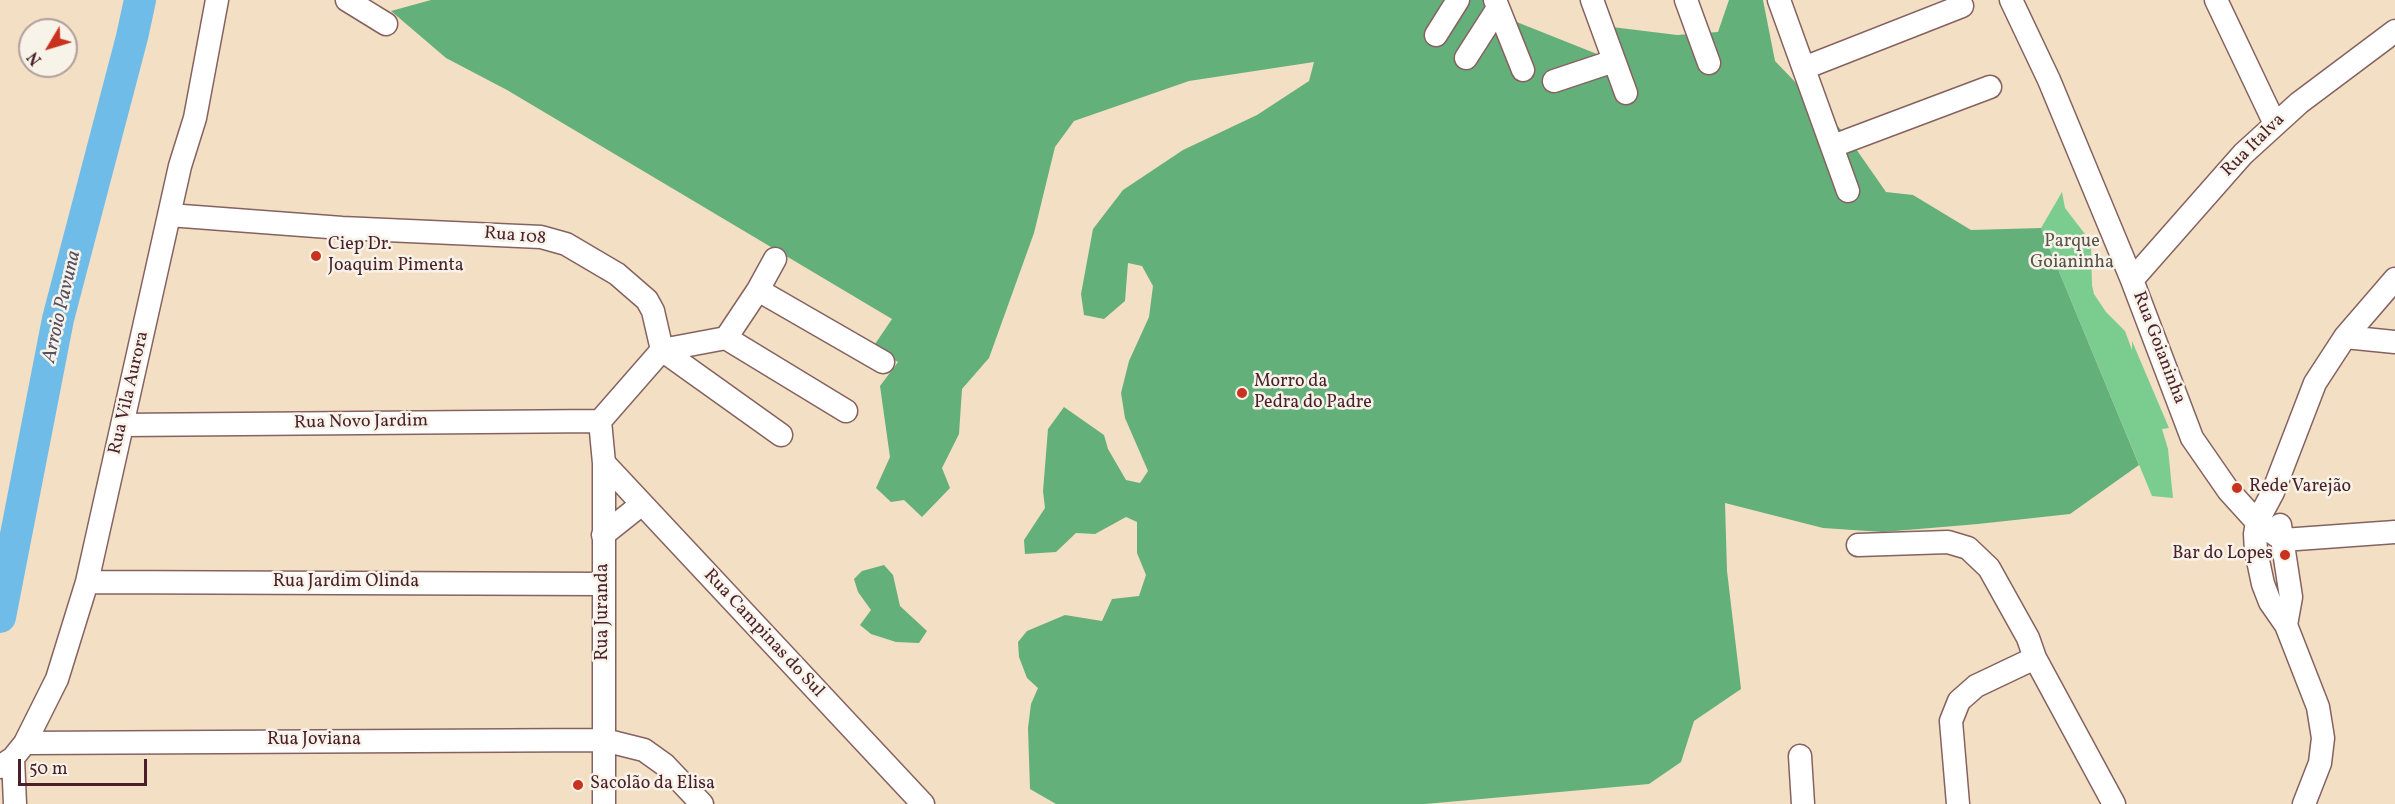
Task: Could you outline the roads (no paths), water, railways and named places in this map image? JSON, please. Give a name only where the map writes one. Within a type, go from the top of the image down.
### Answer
[{"type":"street","name":"Rua Vila Aurora","points":[[13,756],[57,679],[87,582],[169,215],[195,118],[217,0]]},
{"type":"street","points":[[347,0],[386,24]]},
{"type":"street","points":[[1436,35],[1458,0]]},
{"type":"street","points":[[1592,0],[1626,93]]},
{"type":"street","points":[[1686,0],[1709,63]]},
{"type":"street","points":[[1779,0],[1848,191]]},
{"type":"street","name":"Rua Goianinha","points":[[2011,0],[2049,80],[2132,280],[2192,438],[2228,490],[2258,522],[2283,540]]},
{"type":"street","points":[[2216,0],[2275,124]]},
{"type":"street","points":[[1466,58],[1496,4]]},
{"type":"street","points":[[1496,4],[1523,70]]},
{"type":"street","points":[[1803,68],[1962,6]]},
{"type":"street","name":"Rua Italva","points":[[2132,280],[2243,154],[2299,103],[2395,31]]},
{"type":"street","points":[[1554,81],[1614,61]]},
{"type":"street","points":[[1833,146],[1990,87]]},
{"type":"street","name":"Rua 108","points":[[169,215],[342,228],[541,237],[566,244],[585,254],[634,287],[647,300],[653,311],[662,350]]},
{"type":"street","points":[[726,338],[758,290],[775,259]]},
{"type":"street","points":[[2304,804],[2320,763],[2323,738],[2318,707],[2286,625],[2270,602],[2263,584],[2256,551],[2258,522],[2273,492],[2315,383],[2345,338],[2382,291],[2395,279]]},
{"type":"street","points":[[758,290],[883,362]]},
{"type":"street","points":[[600,421],[662,350],[726,338],[846,411]]},
{"type":"street","points":[[2345,338],[2395,342]]},
{"type":"street","points":[[662,350],[781,435]]},
{"type":"street","name":"Rua Novo Jardim","points":[[122,425],[600,421]]},
{"type":"street","name":"Rua Juranda","points":[[600,421],[604,463],[604,804]]},
{"type":"street","name":"Rua Campinas do Sul","points":[[604,463],[923,804]]},
{"type":"street","points":[[2273,492],[2291,597],[2286,625]]},
{"type":"street","points":[[603,535],[642,504]]},
{"type":"street","points":[[2283,540],[2395,532]]},
{"type":"street","points":[[1858,545],[1948,542],[1968,548],[1989,568],[2114,804]]},
{"type":"street","name":"Rua Jardim Olinda","points":[[87,582],[604,584]]},
{"type":"street","points":[[1958,804],[1951,721],[1959,701],[1976,686],[2035,658]]},
{"type":"street","name":"Rua Joviana","points":[[13,756],[604,740],[644,750],[665,765],[702,804]]},
{"type":"street","points":[[13,756],[15,804]]},
{"type":"street","points":[[1800,756],[1803,804]]},
{"type":"waterway","name":"Arroio Pavuna","points":[[0,617],[58,319],[140,0]]},
{"type":"place","name":"Ciep Dr. Joaquim Pimenta","points":[[316,256]]},
{"type":"place","name":"Morro da Pedra do Padre","points":[[1242,393]]},
{"type":"place","name":"Rede Varejão","points":[[2237,488]]},
{"type":"place","name":"Bar do Lopes","points":[[2285,555]]},
{"type":"place","name":"Sacolão da Elisa","points":[[578,785]]},
{"type":"park label","name":"Parque Goianinha","points":[[2072,253]]}]
